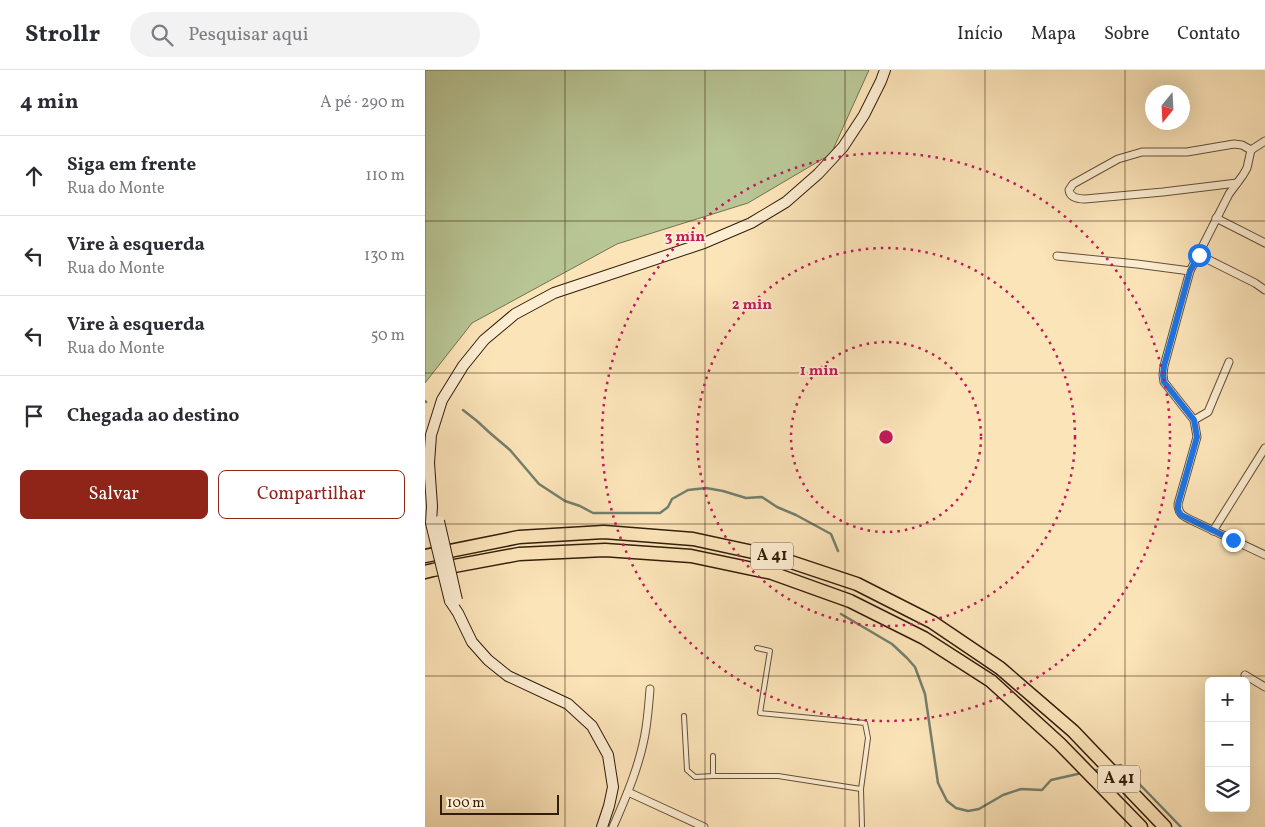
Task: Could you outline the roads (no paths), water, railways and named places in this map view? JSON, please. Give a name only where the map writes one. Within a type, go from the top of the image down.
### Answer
[{"type":"highway","name":"A 41","points":[[425,556],[519,537],[604,532],[693,539],[776,557],[857,584],[932,622],[1000,668],[1073,731],[1165,827]]},
{"type":"highway","name":"A 41","points":[[425,572],[519,554],[605,550],[691,556],[772,573],[850,601],[924,638],[991,681],[1060,744],[1141,827]]},
{"type":"street","points":[[602,827],[613,785],[608,756],[592,726],[567,704],[508,676],[488,660],[472,642],[453,600],[432,506],[429,463],[431,435],[443,400],[463,366],[484,340],[515,314],[554,293],[704,242],[751,223],[786,202],[818,174],[843,146],[864,115],[885,70]]},
{"type":"street","points":[[1265,141],[1251,150],[1247,168],[1229,194],[1190,271],[1163,375],[1164,382],[1194,420],[1197,437],[1178,504],[1178,510],[1181,515],[1265,555]]},
{"type":"street","points":[[1237,183],[1085,199],[1072,196],[1069,193],[1071,186],[1083,178],[1118,159],[1141,152],[1187,152],[1234,144],[1243,145],[1251,150]]},
{"type":"street","points":[[1216,218],[1265,243]]},
{"type":"street","points":[[1199,255],[1265,290]]},
{"type":"street","points":[[1057,256],[1190,271]]},
{"type":"street","points":[[1194,420],[1207,412],[1229,362]]},
{"type":"street","points":[[1213,531],[1265,448]]},
{"type":"street","points":[[1245,675],[1265,687]]},
{"type":"street","points":[[613,827],[628,792],[642,748],[647,727],[650,689]]},
{"type":"street","points":[[628,792],[704,827]]},
{"type":"lane","points":[[757,648],[769,651],[760,713],[865,723],[868,738],[861,789],[862,827]]},
{"type":"lane","points":[[684,716],[687,770],[695,776],[778,776],[861,789]]},
{"type":"lane","points":[[713,756],[713,776]]},
{"type":"waterway","points":[[463,410],[510,450],[539,484],[565,501],[593,513],[660,513],[668,507],[672,499],[688,490],[706,488],[746,498],[762,497],[777,507],[831,534],[838,551]]},
{"type":"waterway","points":[[841,614],[892,644],[915,667],[925,694],[938,783],[947,801],[956,808],[968,811],[979,809],[1003,795],[1021,789],[1042,790],[1051,780],[1082,773]]},
{"type":"waterway","points":[[1114,766],[1121,765],[1181,827]]},
{"type":"waterway","points":[[1092,771],[1104,769]]}]
